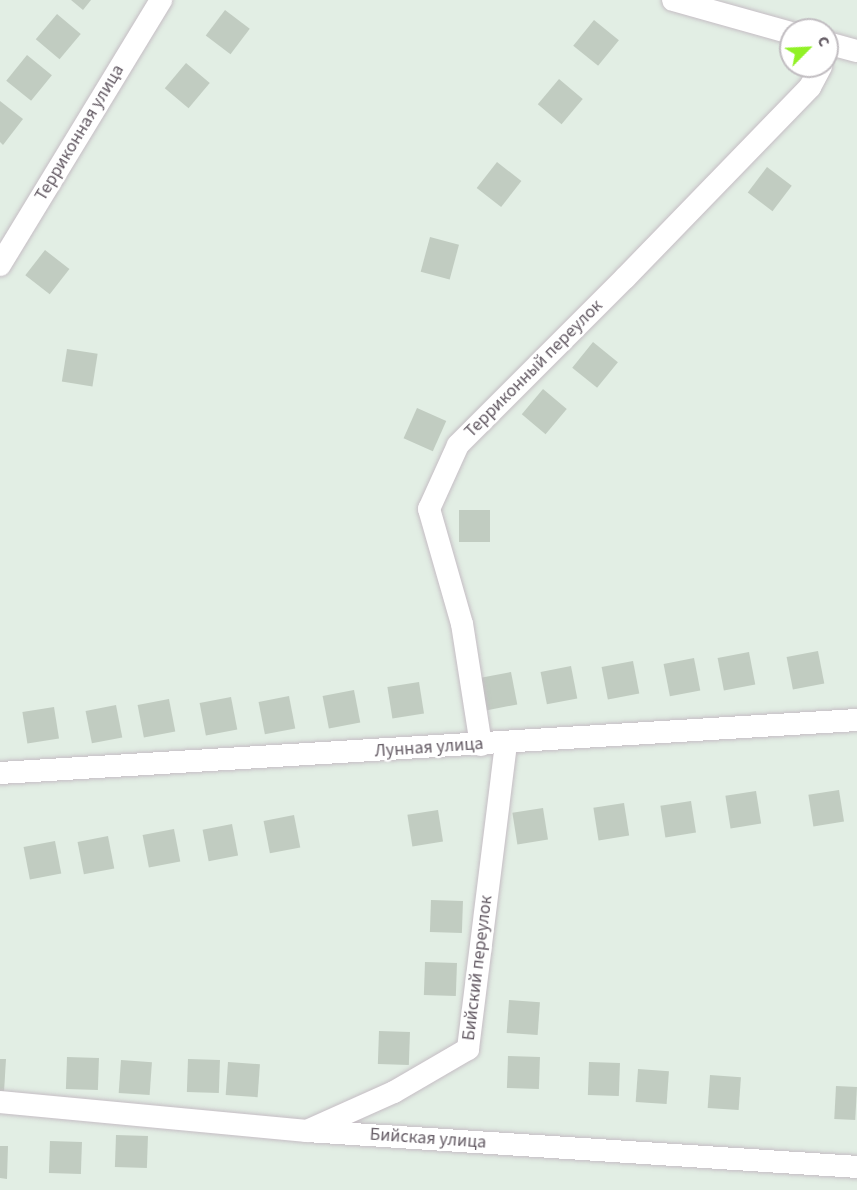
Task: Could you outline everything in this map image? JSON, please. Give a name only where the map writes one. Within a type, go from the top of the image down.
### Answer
[{"type":"street","name":"Терриконная улица","points":[[0,265],[160,0]]},
{"type":"street","points":[[673,0],[779,30]]},
{"type":"street","points":[[839,49],[857,51]]},
{"type":"street","name":"Терриконный переулок","points":[[481,745],[462,624],[429,509],[458,445],[625,278],[810,87],[815,78]]},
{"type":"street","name":"Лунная улица","points":[[0,773],[857,720]]},
{"type":"street","name":"Бийский переулок","points":[[307,1131],[394,1092],[468,1049],[506,742]]},
{"type":"street","name":"Бийская улица","points":[[0,1102],[307,1131],[857,1167]]},
{"type":"building","points":[[71,0],[91,0],[83,10]]},
{"type":"building","points":[[225,10],[250,29],[230,54],[206,36]]},
{"type":"building","points":[[57,14],[81,34],[60,59],[36,39]]},
{"type":"building","points":[[594,20],[619,40],[598,66],[573,46]]},
{"type":"building","points":[[27,55],[52,75],[31,101],[6,81]]},
{"type":"building","points":[[186,63],[210,83],[189,108],[165,88]]},
{"type":"building","points":[[559,79],[583,99],[562,124],[538,104]]},
{"type":"building","points":[[0,101],[23,119],[3,145],[0,142]]},
{"type":"building","points":[[497,162],[521,181],[501,207],[477,188]]},
{"type":"building","points":[[767,167],[792,186],[772,211],[748,193]]},
{"type":"building","points":[[430,237],[459,245],[450,280],[421,272]]},
{"type":"building","points":[[45,250],[69,269],[50,294],[25,275]]},
{"type":"building","points":[[593,342],[618,362],[597,388],[572,368]]},
{"type":"building","points":[[67,349],[98,354],[92,386],[62,382]]},
{"type":"building","points":[[543,389],[567,409],[546,434],[522,414]]},
{"type":"building","points":[[417,408],[446,421],[433,451],[404,438]]},
{"type":"building","points":[[459,510],[490,510],[490,542],[459,542]]},
{"type":"building","points":[[818,651],[824,683],[793,689],[787,657]]},
{"type":"building","points":[[749,652],[755,684],[724,690],[718,658]]},
{"type":"building","points":[[694,658],[700,690],[670,696],[664,664]]},
{"type":"building","points":[[633,661],[639,693],[608,699],[602,667]]},
{"type":"building","points":[[571,666],[577,698],[547,704],[541,672]]},
{"type":"building","points":[[511,672],[517,704],[486,710],[480,678]]},
{"type":"building","points":[[419,682],[424,714],[392,719],[387,687]]},
{"type":"building","points":[[354,690],[360,722],[329,728],[323,696]]},
{"type":"building","points":[[289,696],[295,728],[265,734],[259,702]]},
{"type":"building","points":[[231,697],[237,729],[206,735],[200,703]]},
{"type":"building","points":[[169,699],[175,731],[144,737],[138,705]]},
{"type":"building","points":[[116,705],[122,737],[92,743],[86,711]]},
{"type":"building","points":[[54,707],[59,739],[27,744],[22,712]]},
{"type":"building","points":[[839,790],[844,822],[813,826],[808,795]]},
{"type":"building","points":[[756,791],[761,824],[731,828],[725,796]]},
{"type":"building","points":[[691,801],[696,833],[665,837],[660,806]]},
{"type":"building","points":[[624,803],[629,836],[599,840],[593,808]]},
{"type":"building","points":[[543,808],[548,840],[517,844],[512,813]]},
{"type":"building","points":[[438,810],[443,842],[412,846],[407,815]]},
{"type":"building","points":[[294,815],[300,847],[270,853],[264,821]]},
{"type":"building","points":[[232,824],[238,855],[209,861],[203,830]]},
{"type":"building","points":[[174,829],[180,861],[149,867],[143,835]]},
{"type":"building","points":[[108,836],[114,868],[84,874],[78,842]]},
{"type":"building","points":[[55,841],[61,873],[30,879],[24,847]]},
{"type":"building","points":[[431,900],[463,901],[462,933],[430,932]]},
{"type":"building","points":[[425,962],[457,963],[456,996],[424,995]]},
{"type":"building","points":[[509,1000],[540,1002],[538,1035],[507,1033]]},
{"type":"building","points":[[379,1031],[410,1032],[409,1065],[378,1064]]},
{"type":"building","points":[[508,1056],[540,1057],[539,1089],[507,1088]]},
{"type":"building","points":[[67,1057],[99,1058],[98,1090],[66,1089]]},
{"type":"building","points":[[0,1059],[6,1059],[4,1092],[0,1091]]},
{"type":"building","points":[[188,1059],[220,1060],[219,1093],[187,1092]]},
{"type":"building","points":[[121,1060],[152,1062],[150,1095],[119,1093]]},
{"type":"building","points":[[228,1062],[260,1064],[258,1097],[226,1095]]},
{"type":"building","points":[[589,1062],[620,1063],[619,1096],[588,1095]]},
{"type":"building","points":[[638,1069],[669,1071],[667,1104],[636,1102]]},
{"type":"building","points":[[710,1075],[741,1077],[739,1110],[708,1108]]},
{"type":"building","points":[[836,1086],[857,1087],[855,1120],[834,1119]]},
{"type":"building","points":[[116,1135],[148,1136],[147,1168],[115,1167]]},
{"type":"building","points":[[50,1141],[82,1142],[81,1174],[49,1173]]},
{"type":"building","points":[[0,1146],[8,1146],[7,1179],[0,1178]]}]
